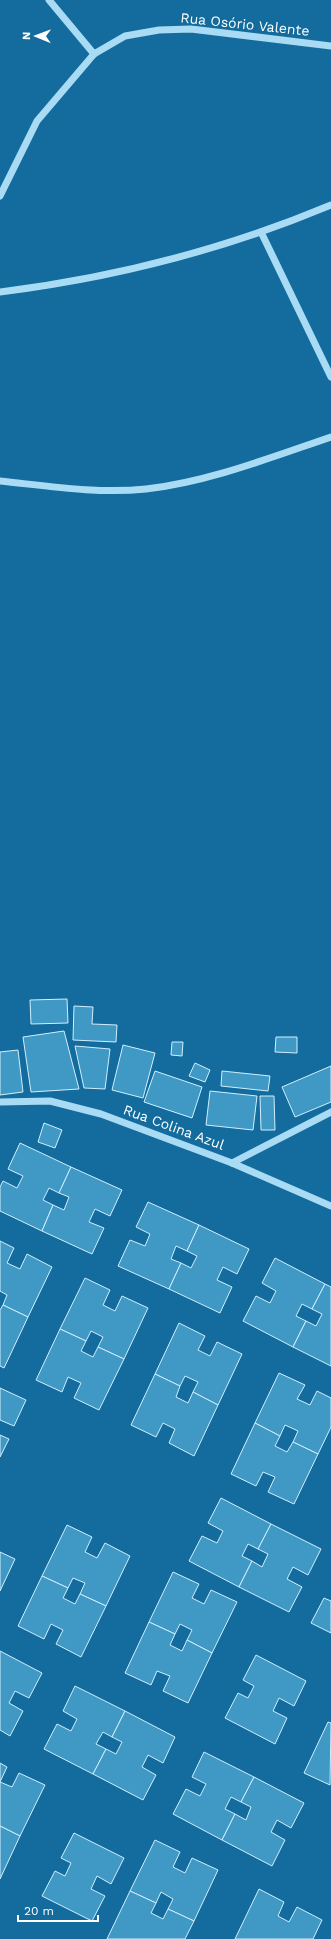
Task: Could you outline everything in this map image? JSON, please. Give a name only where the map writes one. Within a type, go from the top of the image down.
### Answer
[{"type":"street","points":[[49,0],[94,54]]},
{"type":"street","name":"Rua Osório Valente","points":[[0,196],[37,121],[94,54],[125,36],[160,30],[191,29],[331,46]]},
{"type":"street","points":[[0,292],[89,277],[172,259],[285,224],[331,206]]},
{"type":"street","points":[[261,232],[331,376]]},
{"type":"street","points":[[0,482],[91,490],[146,489],[188,481],[248,464],[331,437]]},
{"type":"street","name":"Rua Colina Azul","points":[[0,1102],[50,1101],[101,1114],[232,1162],[331,1206]]},
{"type":"street","points":[[232,1162],[331,1112]]},
{"type":"building","points":[[67,999],[68,1023],[31,1024],[30,1000]]},
{"type":"building","points":[[74,1006],[93,1007],[92,1024],[117,1025],[116,1042],[73,1040]]},
{"type":"building","points":[[64,1031],[79,1089],[31,1092],[23,1037]]},
{"type":"building","points":[[276,1037],[297,1037],[297,1053],[275,1052]]},
{"type":"building","points":[[172,1042],[183,1042],[182,1056],[171,1055]]},
{"type":"building","points":[[123,1045],[155,1053],[143,1098],[112,1090]]},
{"type":"building","points":[[75,1046],[110,1049],[105,1089],[84,1088]]},
{"type":"building","points":[[18,1050],[23,1092],[0,1095],[0,1052]]},
{"type":"building","points":[[195,1063],[210,1070],[205,1082],[189,1076]]},
{"type":"building","points":[[331,1066],[331,1102],[295,1117],[282,1087]]},
{"type":"building","points":[[155,1071],[202,1087],[192,1118],[144,1102]]},
{"type":"building","points":[[222,1071],[270,1076],[268,1091],[221,1086]]},
{"type":"building","points":[[210,1091],[257,1096],[253,1130],[206,1125]]},
{"type":"building","points":[[260,1096],[274,1096],[275,1130],[261,1130]]},
{"type":"building","points":[[44,1123],[62,1130],[55,1148],[38,1142]]},
{"type":"building","points":[[20,1143],[71,1167],[59,1193],[49,1188],[43,1200],[53,1205],[42,1231],[0,1211],[0,1187],[3,1181],[17,1188],[23,1176],[8,1169]]},
{"type":"building","points":[[71,1167],[122,1190],[110,1216],[95,1209],[89,1222],[104,1228],[92,1254],[42,1231],[53,1205],[64,1210],[69,1197],[59,1193]]},
{"type":"building","points":[[148,1202],[199,1225],[187,1251],[176,1246],[171,1259],[181,1263],[169,1289],[118,1266],[130,1240],[145,1246],[150,1234],[136,1227]]},
{"type":"building","points":[[199,1225],[249,1249],[237,1274],[223,1267],[217,1280],[232,1287],[220,1313],[169,1289],[181,1263],[191,1268],[197,1256],[187,1251]]},
{"type":"building","points":[[0,1241],[14,1248],[7,1263],[20,1269],[27,1254],[52,1267],[28,1317],[3,1305],[7,1295],[0,1291]]},
{"type":"building","points":[[275,1258],[325,1284],[312,1309],[302,1304],[296,1316],[306,1321],[293,1347],[243,1321],[256,1296],[270,1303],[276,1291],[262,1283]]},
{"type":"building","points":[[85,1278],[110,1290],[103,1305],[115,1311],[122,1296],[148,1308],[124,1359],[98,1347],[103,1337],[91,1331],[86,1341],[60,1329]]},
{"type":"building","points":[[325,1284],[331,1287],[331,1366],[293,1347],[306,1321],[316,1326],[322,1314],[312,1309]]},
{"type":"building","points":[[3,1305],[28,1317],[4,1368],[0,1366],[0,1310]]},
{"type":"building","points":[[179,1323],[205,1336],[198,1350],[210,1356],[217,1342],[242,1354],[218,1405],[193,1392],[198,1382],[185,1376],[180,1386],[155,1374]]},
{"type":"building","points":[[60,1329],[86,1341],[81,1351],[93,1357],[98,1347],[124,1359],[99,1410],[74,1398],[81,1383],[68,1377],[62,1392],[36,1380]]},
{"type":"building","points":[[279,1373],[305,1385],[297,1399],[310,1405],[317,1391],[331,1398],[331,1427],[318,1454],[293,1442],[298,1431],[285,1425],[280,1436],[255,1423]]},
{"type":"building","points":[[155,1374],[180,1386],[176,1397],[188,1403],[193,1392],[218,1405],[194,1456],[169,1443],[175,1429],[163,1423],[156,1437],[131,1425]]},
{"type":"building","points":[[0,1388],[26,1400],[14,1426],[0,1420]]},
{"type":"building","points":[[255,1423],[280,1436],[275,1446],[287,1452],[293,1442],[318,1454],[294,1504],[268,1492],[275,1477],[263,1472],[256,1486],[231,1474]]},
{"type":"building","points":[[0,1435],[9,1439],[0,1457]]},
{"type":"building","points":[[221,1498],[271,1524],[258,1549],[248,1544],[242,1556],[252,1561],[239,1587],[189,1561],[202,1536],[217,1543],[223,1531],[208,1523]]},
{"type":"building","points":[[271,1524],[321,1549],[308,1575],[293,1567],[287,1579],[302,1587],[289,1612],[239,1587],[252,1561],[262,1567],[268,1554],[258,1549]]},
{"type":"building","points":[[67,1525],[92,1537],[85,1552],[97,1558],[105,1543],[130,1556],[106,1606],[80,1594],[85,1583],[73,1578],[68,1588],[42,1576]]},
{"type":"building","points":[[0,1552],[15,1559],[0,1591]]},
{"type":"building","points":[[173,1572],[199,1584],[192,1598],[204,1604],[211,1590],[237,1602],[212,1653],[187,1640],[192,1630],[180,1624],[175,1634],[149,1622]]},
{"type":"building","points":[[42,1576],[68,1588],[63,1598],[75,1604],[80,1594],[106,1606],[81,1657],[56,1644],[63,1630],[51,1624],[44,1639],[18,1626]]},
{"type":"building","points":[[324,1598],[331,1601],[331,1633],[311,1623]]},
{"type":"building","points":[[149,1622],[175,1634],[170,1645],[182,1651],[187,1640],[212,1653],[188,1703],[163,1691],[170,1676],[157,1671],[151,1685],[125,1673]]},
{"type":"building","points":[[0,1651],[42,1673],[29,1698],[15,1691],[9,1703],[23,1711],[10,1736],[0,1730]]},
{"type":"building","points":[[256,1655],[306,1681],[294,1706],[279,1698],[273,1711],[287,1718],[275,1744],[225,1718],[238,1693],[248,1698],[254,1686],[243,1680]]},
{"type":"building","points":[[75,1686],[125,1711],[112,1737],[103,1732],[96,1744],[106,1749],[93,1774],[44,1749],[57,1724],[71,1731],[77,1719],[63,1711]]},
{"type":"building","points":[[125,1711],[175,1737],[163,1763],[148,1755],[142,1767],[156,1775],[143,1800],[93,1774],[106,1749],[116,1754],[122,1742],[112,1737]]},
{"type":"building","points":[[328,1722],[331,1723],[330,1785],[304,1773]]},
{"type":"building","points":[[204,1752],[254,1777],[241,1802],[231,1797],[225,1809],[235,1814],[222,1840],[173,1814],[186,1789],[200,1796],[206,1784],[192,1777]]},
{"type":"building","points":[[0,1763],[7,1767],[0,1782]]},
{"type":"building","points":[[19,1773],[45,1785],[20,1836],[0,1826],[0,1782],[12,1787]]},
{"type":"building","points":[[254,1777],[304,1803],[291,1828],[277,1820],[271,1832],[285,1840],[272,1866],[222,1840],[235,1814],[246,1820],[251,1807],[241,1802]]},
{"type":"building","points":[[0,1826],[20,1836],[0,1879]]},
{"type":"building","points":[[74,1833],[124,1858],[111,1884],[97,1876],[91,1889],[105,1896],[92,1921],[42,1896],[55,1871],[65,1876],[71,1863],[61,1858]]},
{"type":"building","points":[[155,1840],[180,1852],[173,1867],[185,1873],[192,1858],[218,1870],[194,1921],[168,1909],[173,1899],[161,1892],[156,1903],[130,1891]]},
{"type":"building","points":[[259,1889],[284,1902],[278,1916],[289,1922],[297,1907],[322,1920],[313,1939],[235,1939]]},
{"type":"building","points":[[130,1891],[156,1903],[151,1913],[163,1919],[168,1909],[194,1921],[185,1939],[107,1939]]}]
